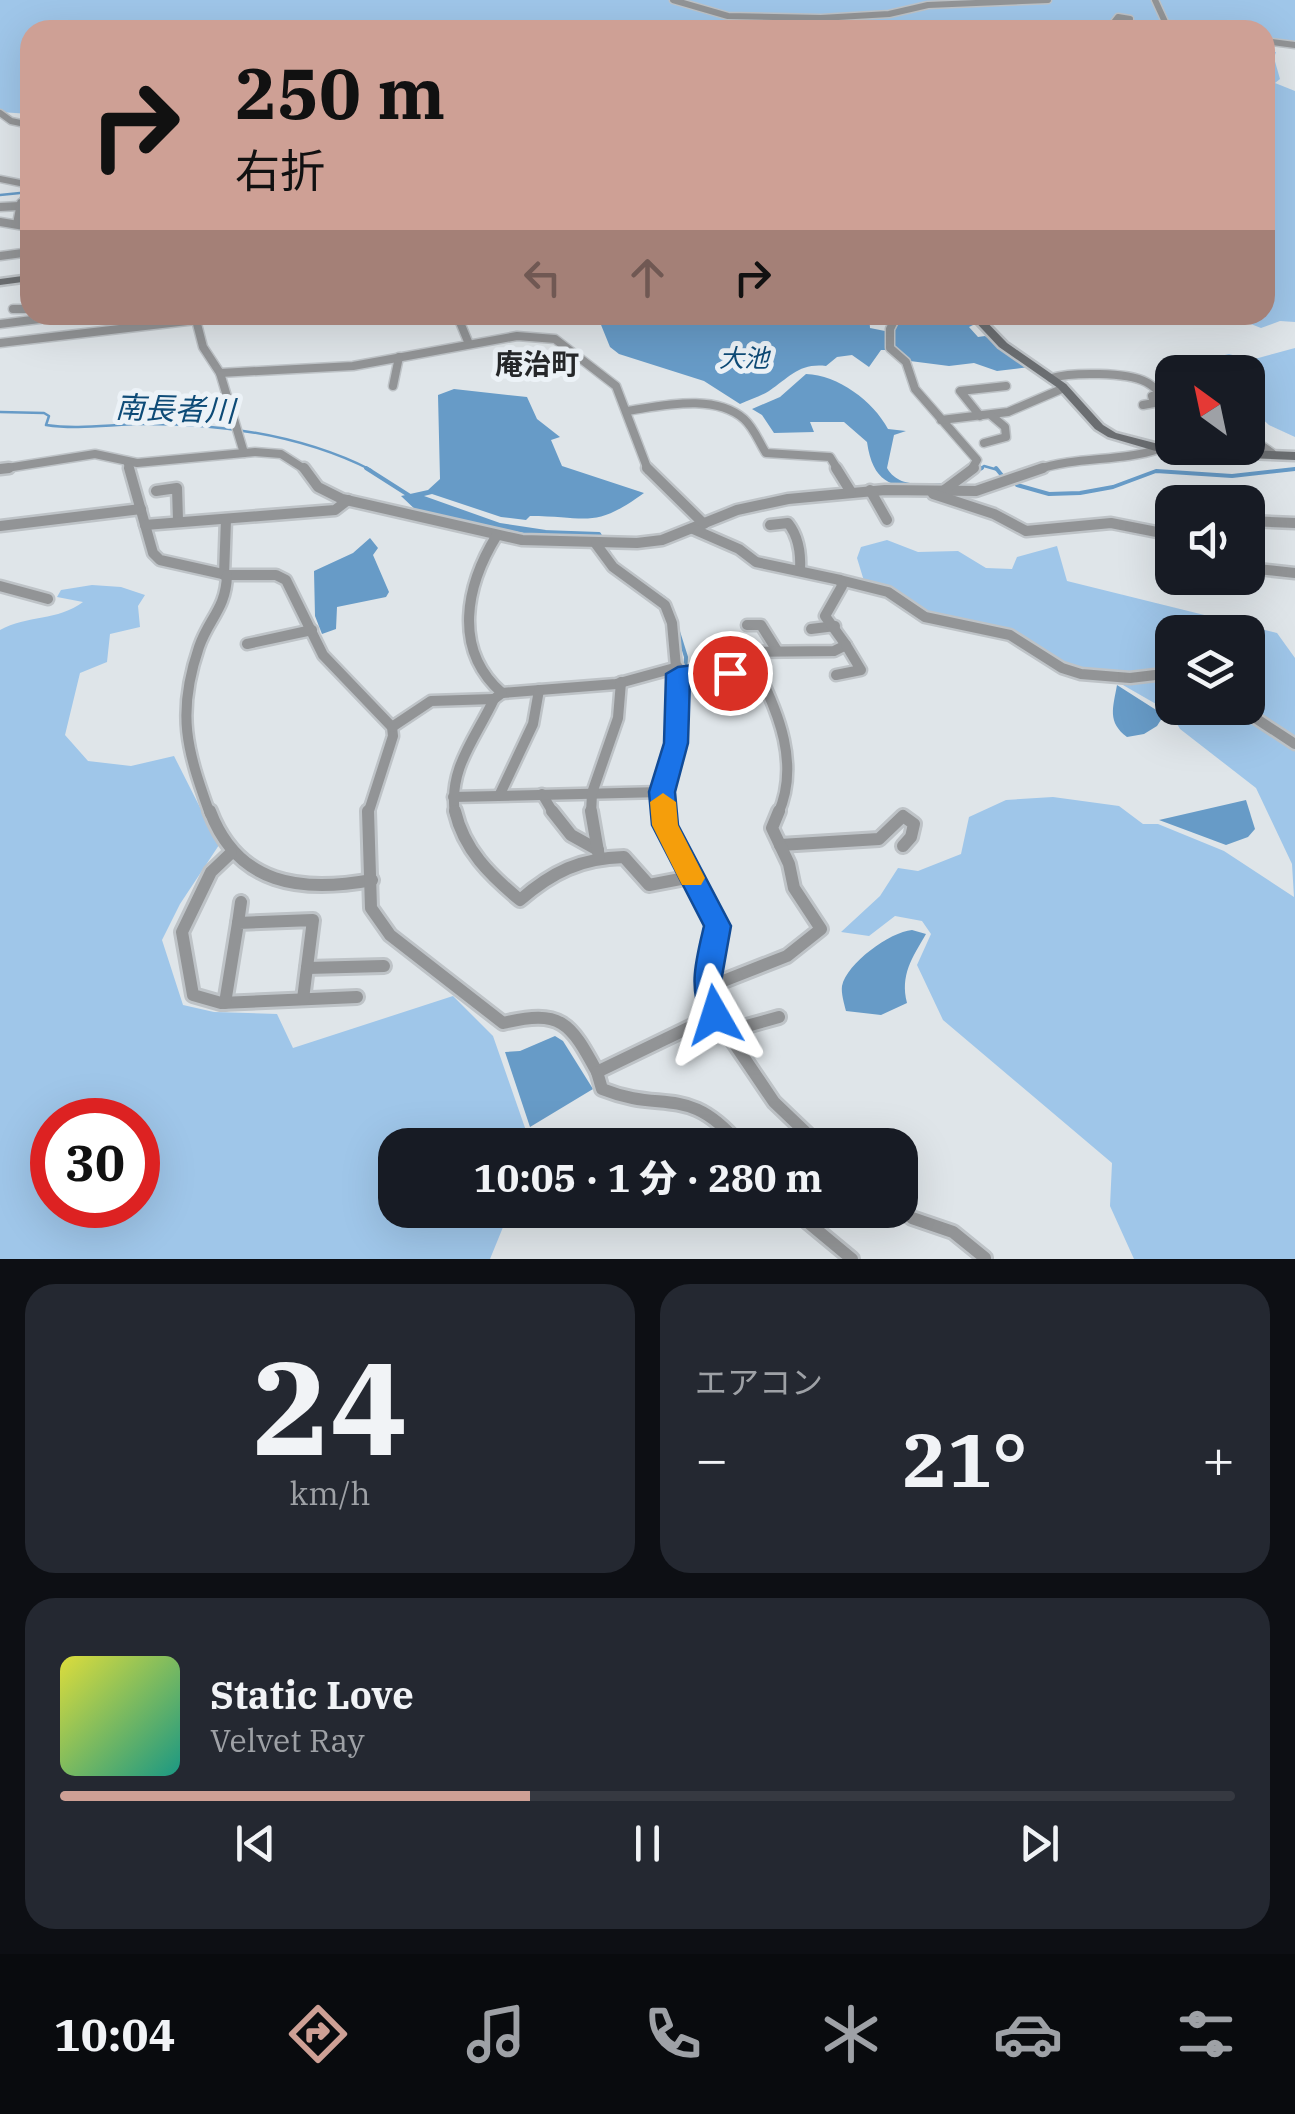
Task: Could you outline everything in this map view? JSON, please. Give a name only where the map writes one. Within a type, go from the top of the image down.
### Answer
[{"type":"street","points":[[672,0],[682,6],[728,16],[821,18],[889,14],[934,4],[1048,0]]},
{"type":"street","points":[[0,207],[20,206],[17,224]]},
{"type":"street","points":[[0,222],[20,225]]},
{"type":"street","points":[[13,308],[20,308]]},
{"type":"street","points":[[59,325],[59,336]]},
{"type":"street","points":[[0,343],[142,325]]},
{"type":"street","points":[[197,325],[203,348],[220,374],[244,453]]},
{"type":"street","points":[[461,325],[468,344]]},
{"type":"street","points":[[892,325],[890,348],[906,362],[914,389],[977,460],[975,467],[943,491]]},
{"type":"street","points":[[984,325],[1003,345],[1064,388],[1099,427],[1155,448]]},
{"type":"street","points":[[220,374],[353,366],[468,344],[532,336],[554,339],[616,386],[650,474],[698,526],[756,562],[888,592],[925,616],[1010,635],[1062,668],[1081,674],[1130,678],[1155,675]]},
{"type":"street","points":[[392,386],[399,358]]},
{"type":"street","points":[[1051,378],[1080,368],[1124,381],[1145,381],[1155,391]]},
{"type":"street","points":[[980,416],[960,391],[1006,386]]},
{"type":"street","points":[[941,420],[992,416],[1030,406],[1064,388]]},
{"type":"street","points":[[1144,405],[1154,403],[1155,396]]},
{"type":"street","points":[[626,411],[682,404],[730,411],[745,420],[766,453],[830,457],[851,492]]},
{"type":"street","points":[[984,443],[1006,437],[1005,427],[992,416]]},
{"type":"street","points":[[1265,447],[1272,452]]},
{"type":"street","points":[[0,469],[95,454],[126,462],[244,453],[290,456],[302,464],[318,488],[348,500],[496,534],[596,544],[662,540],[757,505],[870,490],[988,489],[1066,460],[1155,451]]},
{"type":"street","points":[[1265,452],[1295,456]]},
{"type":"street","points":[[126,462],[153,553],[167,564],[226,575],[276,575],[286,580],[323,655],[392,726],[393,736],[369,793],[366,836],[371,908],[390,935],[503,1023],[535,1014],[558,1015],[573,1026],[602,1089],[618,1096],[663,1100],[706,1112],[722,1128]]},
{"type":"street","points":[[156,490],[178,488],[178,520]]},
{"type":"street","points":[[870,490],[887,520]]},
{"type":"street","points":[[925,490],[994,514],[1026,531],[1121,523],[1155,531]]},
{"type":"street","points":[[145,524],[335,510],[348,500]]},
{"type":"street","points":[[0,526],[141,508]]},
{"type":"street","points":[[226,519],[227,600],[198,646],[198,668],[184,726],[186,750],[231,853],[256,871],[304,884],[350,885],[372,880]]},
{"type":"street","points":[[1265,522],[1295,523]]},
{"type":"street","points":[[770,525],[788,523],[794,528],[800,570]]},
{"type":"street","points":[[496,534],[477,567],[470,595],[478,662],[498,696]]},
{"type":"street","points":[[596,544],[612,568],[664,605],[672,623],[678,671],[676,743],[662,792],[665,825],[718,926],[708,987],[715,1015],[774,1102],[801,1128]]},
{"type":"street","points":[[1265,570],[1295,573]]},
{"type":"street","points":[[836,676],[861,670],[825,616],[842,586],[840,580]]},
{"type":"street","points":[[0,586],[9,585],[48,599]]},
{"type":"street","points":[[747,625],[761,625],[776,649]]},
{"type":"street","points":[[811,629],[835,626]]},
{"type":"street","points":[[247,644],[312,630]]},
{"type":"street","points":[[708,987],[796,952],[816,940],[822,930],[794,888],[772,828],[786,794],[787,759],[772,699],[750,652],[834,650],[846,646]]},
{"type":"street","points":[[392,726],[431,700],[621,682],[678,671],[756,668]]},
{"type":"street","points":[[598,853],[591,815],[592,793],[618,718],[621,682]]},
{"type":"street","points":[[500,794],[532,724],[539,690]]},
{"type":"street","points":[[498,696],[458,768],[453,797],[472,858],[520,900],[566,864],[598,853]]},
{"type":"street","points":[[1265,724],[1295,744]]},
{"type":"street","points":[[453,797],[662,792]]},
{"type":"street","points":[[542,794],[560,826],[580,844],[598,853],[624,857],[649,884],[691,877]]},
{"type":"street","points":[[780,845],[880,839],[903,816],[914,824],[904,846]]},
{"type":"street","points":[[231,853],[212,872],[182,932],[193,995],[224,1003],[357,997]]},
{"type":"street","points":[[224,1003],[241,902]]},
{"type":"street","points":[[238,923],[313,920],[304,1000]]},
{"type":"street","points":[[307,968],[384,966]]},
{"type":"street","points":[[597,1072],[715,1015]]},
{"type":"street","points":[[725,1032],[779,1018]]},
{"type":"street","points":[[918,1220],[953,1232],[985,1258]]},
{"type":"street","points":[[815,1228],[852,1259]]},
{"type":"shaded area","points":[[0,0],[1295,0],[1295,48],[1275,46],[1275,20],[20,20],[20,113],[0,112]]},
{"type":"shaded area","points":[[1275,83],[1295,91],[1295,322],[1275,323]]},
{"type":"shaded area","points":[[1295,348],[1295,437],[1265,421],[1265,356]]},
{"type":"shaded area","points":[[887,540],[918,552],[958,551],[986,568],[1012,569],[1017,557],[1057,546],[1067,581],[1204,615],[1155,615],[1155,703],[1102,673],[1063,663],[1003,629],[919,609],[864,581],[857,558],[861,547]]},
{"type":"shaded area","points":[[92,585],[121,587],[145,595],[138,606],[140,627],[110,634],[107,662],[80,673],[65,735],[88,761],[131,766],[174,756],[219,845],[180,904],[162,940],[183,1005],[214,1012],[277,1014],[293,1048],[453,996],[493,1036],[525,1128],[378,1128],[378,1228],[503,1228],[490,1259],[0,1259],[0,630],[63,612],[83,602],[57,597],[61,590]]},
{"type":"shaded area","points":[[1265,630],[1277,633],[1295,658],[1295,1259],[1134,1259],[1110,1206],[1112,1163],[943,1020],[917,965],[931,934],[922,921],[895,916],[869,936],[841,932],[880,896],[898,868],[918,871],[961,854],[969,817],[1006,800],[1053,797],[1119,806],[1143,824],[1158,824],[1224,851],[1294,897],[1292,864],[1256,788],[1178,725],[1265,725]]},
{"type":"water","name":"大池","points":[[601,325],[870,325],[885,331],[886,350],[881,350],[869,367],[852,355],[837,357],[826,366],[802,369],[766,393],[740,404],[704,381],[619,354],[610,347]]},
{"type":"water","points":[[897,325],[973,325],[969,327],[978,337],[985,336],[1029,367],[997,371],[974,363],[949,366],[910,361],[893,347]]},
{"type":"water","points":[[806,374],[842,384],[864,400],[888,429],[906,431],[894,435],[887,468],[892,475],[913,483],[946,483],[943,487],[902,486],[883,478],[876,470],[867,442],[844,422],[810,422],[814,432],[774,433],[762,415],[752,409],[780,397]]},
{"type":"water","points":[[454,389],[527,397],[537,419],[560,437],[551,440],[562,466],[644,493],[601,517],[530,516],[526,520],[501,517],[432,494],[424,496],[500,523],[546,530],[540,536],[419,513],[401,496],[428,490],[440,479],[438,395]]},
{"type":"water","points":[[370,538],[378,548],[373,555],[389,592],[386,597],[337,607],[336,629],[322,634],[315,616],[314,571],[353,553]]},
{"type":"water","points":[[1117,685],[1155,709],[1158,725],[1144,734],[1127,737],[1116,726]]},
{"type":"water","points":[[1246,800],[1255,829],[1248,837],[1226,845],[1159,820]]},
{"type":"water","points":[[912,930],[926,934],[906,975],[907,1003],[881,1015],[846,1011],[842,986],[852,968],[882,943]]},
{"type":"water","points":[[555,1036],[563,1041],[593,1089],[530,1127],[505,1052],[520,1051]]},
{"type":"waterway","points":[[0,195],[20,193]]},
{"type":"waterway","name":"南長者川","points":[[0,412],[44,413],[49,416],[46,425],[58,426],[146,424],[233,429],[318,448],[371,470]]},
{"type":"waterway","points":[[978,470],[984,466],[997,470]]},
{"type":"waterway","name":"南長者川","points":[[366,468],[410,496]]},
{"type":"waterway","points":[[978,470],[982,468]]},
{"type":"waterway","points":[[1017,485],[1049,494],[1080,493],[1113,487],[1156,471],[1232,476],[1295,469]]},
{"type":"waterway","points":[[997,470],[1004,478]]},
{"type":"waterway","points":[[543,532],[599,534],[610,555]]},
{"type":"waterway","points":[[643,584],[664,598]]},
{"type":"waterway","points":[[670,606],[686,657],[681,733]]},
{"type":"waterway","points":[[671,812],[679,752]]},
{"type":"waterway","points":[[671,812],[675,831]]},
{"type":"slow traffic","points":[[663,802],[665,825],[691,878]]},
{"type":"district","name":"庵治町","points":[[537,363]]},
{"type":"route","points":[[715,1015],[706,982],[718,926],[665,825],[662,792],[676,743],[678,674],[717,669],[730,673]]}]
